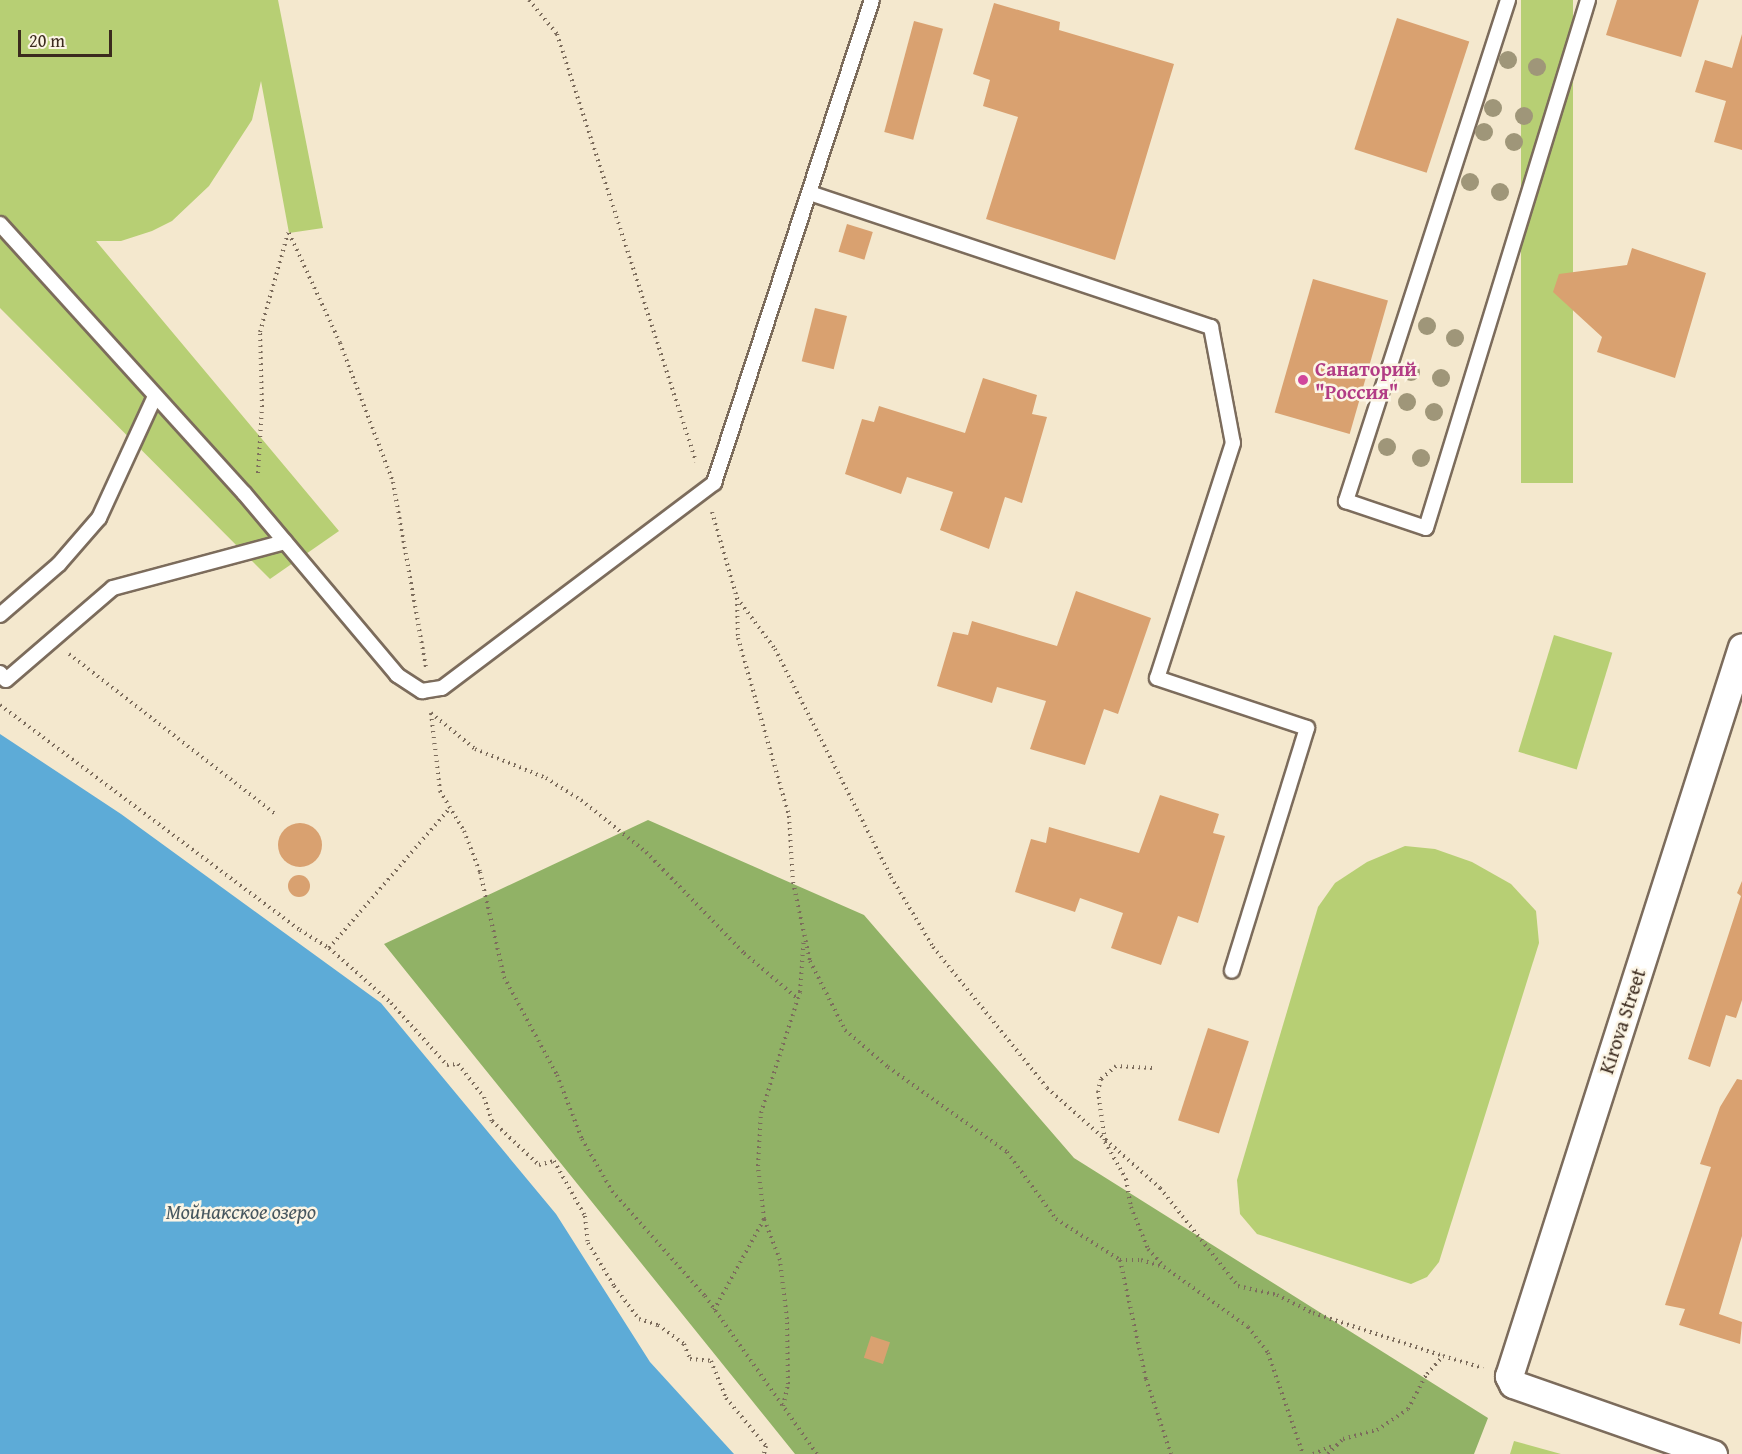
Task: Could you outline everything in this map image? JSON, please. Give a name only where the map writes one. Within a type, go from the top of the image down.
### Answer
[{"type":"street","name":"Kirova Street","points":[[1516,1382],[1742,647]]},
{"type":"street","points":[[1516,1382],[1713,1454]]},
{"type":"lane","points":[[0,224],[263,515],[397,675],[422,691],[442,688],[714,483],[872,0]]},
{"type":"lane","points":[[1508,0],[1346,501],[1426,528],[1588,0]]},
{"type":"lane","points":[[810,193],[1211,327],[1233,443],[1157,678],[1307,728],[1232,971]]},
{"type":"lane","points":[[0,615],[59,564],[99,518],[155,396]]},
{"type":"lane","points":[[0,673],[6,680],[113,588],[285,542]]},
{"type":"path","points":[[529,0],[557,34],[705,489],[737,598],[738,638],[789,816],[793,882],[810,961],[845,1030],[888,1067],[1007,1152],[1056,1219],[1120,1260],[1141,1260],[1164,1267]]},
{"type":"path","points":[[263,515],[258,469],[262,407],[260,332],[289,233],[340,343],[393,482],[428,690],[440,791],[480,872],[504,977],[557,1075],[582,1139],[612,1191],[714,1310],[817,1454]]},
{"type":"path","points":[[737,598],[775,649],[891,877],[933,947],[1047,1088],[1160,1188],[1238,1286],[1277,1295],[1313,1313],[1362,1326],[1516,1382]]},
{"type":"path","points":[[52,641],[275,814]]},
{"type":"path","points":[[0,705],[300,930],[329,948],[391,1003],[447,1065],[458,1064],[484,1097],[492,1120],[539,1165],[554,1161],[585,1216],[588,1243],[614,1286],[639,1319],[658,1325],[684,1344],[690,1359],[711,1361],[726,1398],[766,1446],[764,1454]]},
{"type":"path","points":[[431,713],[475,749],[546,778],[581,800],[646,852],[744,953],[798,999]]},
{"type":"path","points":[[329,948],[450,808]]},
{"type":"path","points":[[782,1406],[788,1384],[787,1319],[780,1260],[764,1219],[759,1166],[761,1113],[798,999],[804,933]]},
{"type":"path","points":[[1152,1068],[1116,1066],[1101,1079],[1098,1091],[1106,1142],[1126,1179],[1131,1207],[1148,1249],[1164,1267],[1248,1326],[1261,1344],[1281,1386],[1303,1454]]},
{"type":"path","points":[[714,1310],[764,1219]]},
{"type":"path","points":[[1120,1260],[1149,1390],[1171,1454]]},
{"type":"path","points":[[1313,1454],[1377,1430],[1408,1409],[1427,1374],[1443,1356]]},
{"type":"path","points":[[1328,1454],[1338,1444]]},
{"type":"green space","points":[[0,0],[278,0],[323,228],[289,233],[261,81],[252,120],[209,186],[172,221],[152,231],[121,241],[96,241],[339,531],[270,579],[0,308]]},
{"type":"green space","points":[[1521,0],[1573,0],[1573,483],[1521,483]]},
{"type":"green space","points":[[1554,635],[1612,653],[1577,770],[1518,752]]},
{"type":"green space","points":[[648,820],[864,915],[1074,1158],[1488,1418],[1474,1454],[795,1454],[384,944]]},
{"type":"green space","points":[[1405,846],[1435,849],[1472,862],[1511,884],[1536,911],[1539,943],[1439,1262],[1427,1277],[1411,1284],[1257,1234],[1240,1214],[1237,1180],[1318,907],[1335,883],[1367,862]]},
{"type":"green space","points":[[1514,1441],[1561,1454],[1510,1454]]},
{"type":"water","name":"Мойнакское озеро","points":[[0,734],[121,814],[381,1003],[556,1214],[650,1362],[734,1454],[0,1454]]},
{"type":"building","points":[[1617,0],[1699,0],[1681,57],[1606,35]]},
{"type":"building","points":[[994,3],[1060,22],[1059,30],[1174,64],[1115,260],[986,219],[1018,117],[983,106],[990,80],[973,74]]},
{"type":"building","points":[[1397,18],[1469,41],[1427,173],[1354,149]]},
{"type":"building","points":[[914,21],[943,29],[913,140],[884,132]]},
{"type":"building","points":[[1742,34],[1742,150],[1714,142],[1726,101],[1695,92],[1705,60],[1732,68]]},
{"type":"building","points":[[847,224],[873,232],[864,260],[839,252]]},
{"type":"building","points":[[1632,248],[1706,273],[1675,378],[1597,352],[1602,337],[1553,292],[1559,274],[1627,265]]},
{"type":"building","points":[[1313,279],[1388,300],[1350,434],[1275,413]]},
{"type":"building","points":[[815,308],[847,316],[834,369],[802,361]]},
{"type":"building","points":[[983,378],[1037,395],[1032,414],[1047,417],[1022,503],[1005,497],[989,549],[940,530],[953,492],[907,477],[901,494],[845,474],[862,419],[874,422],[879,406],[965,433]]},
{"type":"building","points":[[1076,591],[1151,618],[1118,714],[1104,709],[1085,765],[1030,749],[1046,701],[997,687],[992,703],[937,686],[953,632],[968,635],[972,621],[1057,646]]},
{"type":"building","points":[[1160,795],[1219,814],[1213,833],[1225,836],[1198,923],[1178,916],[1161,965],[1111,948],[1123,913],[1080,898],[1075,912],[1015,892],[1031,839],[1046,843],[1049,827],[1139,853]]},
{"type":"building","points":[[300,823],[315,830],[322,845],[315,860],[300,867],[285,860],[278,845],[285,830]]},
{"type":"building","points":[[299,875],[307,878],[310,886],[307,894],[299,897],[291,894],[288,886],[291,878]]},
{"type":"building","points":[[1742,881],[1742,1000],[1736,1018],[1726,1015],[1710,1067],[1688,1059],[1741,896],[1737,893]]},
{"type":"building","points":[[1208,1028],[1249,1041],[1219,1134],[1178,1120]]},
{"type":"building","points":[[1737,1079],[1742,1080],[1742,1236],[1719,1314],[1742,1322],[1740,1344],[1679,1325],[1685,1309],[1665,1305],[1711,1167],[1700,1164],[1720,1107]]},
{"type":"building","points":[[871,1336],[890,1342],[883,1364],[864,1358]]},
{"type":"place","name":"Санаторий \"Россия\"","points":[[1303,380]]}]
